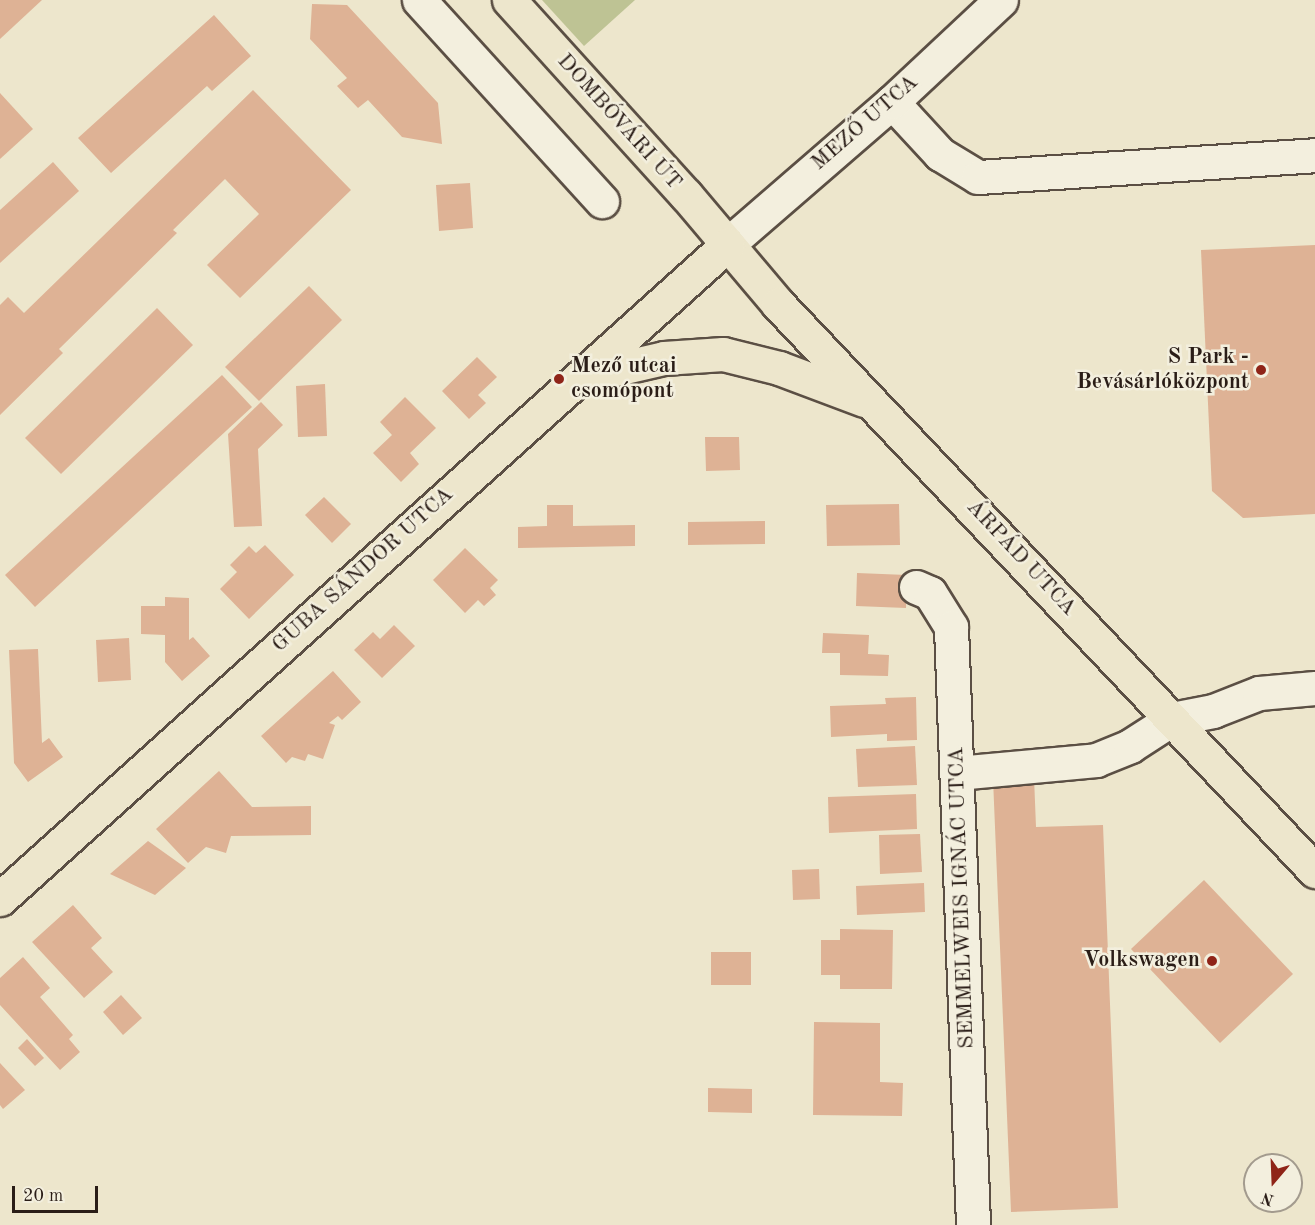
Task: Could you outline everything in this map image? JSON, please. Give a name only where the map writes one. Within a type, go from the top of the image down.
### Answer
[{"type":"main road","name":"DOMBÓVÁRI ÚT","points":[[509,0],[728,244]]},
{"type":"main road","name":"GUBA SÁNDOR UTCA","points":[[0,899],[436,503],[585,376],[728,244]]},
{"type":"main road","name":"ÁRPÁD UTCA","points":[[728,244],[871,403],[938,469],[1315,872]]},
{"type":"main road","points":[[585,376],[664,357],[723,354],[779,368],[871,403]]},
{"type":"street","points":[[419,0],[602,201]]},
{"type":"street","name":"MEZŐ UTCA","points":[[728,244],[892,102],[1001,0]]},
{"type":"street","points":[[892,102],[940,154],[978,177],[1315,155]]},
{"type":"street","name":"SEMMELWEIS IGNÁC UTCA","points":[[916,587],[930,593],[951,627],[974,1225]]},
{"type":"street","points":[[957,773],[1096,760],[1130,746],[1172,719],[1213,711],[1259,693],[1315,688]]},
{"type":"green space","points":[[542,0],[635,0],[584,46]]},
{"type":"building","points":[[0,0],[42,0],[0,39]]},
{"type":"building","points":[[312,4],[347,5],[438,103],[442,144],[402,137],[368,100],[358,108],[337,86],[347,78],[310,39]]},
{"type":"building","points":[[214,15],[251,56],[212,91],[207,86],[111,173],[78,138]]},
{"type":"building","points":[[253,90],[351,190],[240,298],[207,265],[259,214],[225,179],[173,230],[177,233],[59,349],[63,353],[0,415],[0,305],[8,297],[24,313]]},
{"type":"building","points":[[0,93],[33,129],[0,159]]},
{"type":"building","points":[[53,162],[79,191],[0,263],[0,210]]},
{"type":"building","points":[[470,183],[473,228],[439,231],[436,185]]},
{"type":"building","name":"S Park - Bevásárlóközpont","points":[[1315,245],[1315,514],[1243,518],[1212,491],[1201,250]]},
{"type":"building","points":[[309,286],[342,320],[259,401],[225,367]]},
{"type":"building","points":[[157,308],[193,345],[61,474],[25,438]]},
{"type":"building","points":[[477,357],[497,377],[478,395],[486,403],[469,419],[442,391]]},
{"type":"building","points":[[222,375],[252,407],[35,607],[5,575]]},
{"type":"building","points":[[325,384],[327,436],[298,437],[296,386]]},
{"type":"building","points":[[405,397],[436,428],[410,453],[419,464],[401,482],[373,453],[392,435],[380,422]]},
{"type":"building","points":[[261,402],[283,425],[258,449],[262,526],[234,527],[228,434]]},
{"type":"building","points":[[705,437],[739,437],[740,470],[706,471]]},
{"type":"building","points":[[324,497],[351,524],[332,543],[305,515]]},
{"type":"building","points":[[899,504],[900,545],[827,546],[826,505]]},
{"type":"building","points":[[547,505],[573,505],[573,526],[635,525],[635,546],[518,548],[518,527],[547,526]]},
{"type":"building","points":[[765,521],[765,544],[688,545],[688,522]]},
{"type":"building","points":[[265,545],[294,575],[249,619],[220,589],[237,572],[230,565],[249,546],[256,553]]},
{"type":"building","points":[[465,548],[498,580],[490,588],[496,595],[484,606],[478,600],[465,613],[433,580]]},
{"type":"building","points":[[857,573],[907,575],[906,608],[856,606]]},
{"type":"building","points":[[165,597],[189,598],[189,640],[193,637],[210,656],[182,681],[165,662],[165,635],[141,634],[141,606],[165,606]]},
{"type":"building","points":[[394,625],[415,646],[382,678],[354,650],[373,632],[380,639]]},
{"type":"building","points":[[823,633],[869,635],[868,654],[889,655],[888,676],[840,675],[840,653],[822,653]]},
{"type":"building","points":[[129,638],[131,680],[98,682],[96,640]]},
{"type":"building","points":[[38,649],[42,743],[49,738],[63,757],[28,782],[14,763],[9,650]]},
{"type":"building","points":[[333,671],[361,702],[342,720],[338,716],[329,723],[335,725],[323,759],[308,754],[305,761],[292,757],[286,763],[261,736]]},
{"type":"building","points":[[916,697],[917,740],[887,741],[887,734],[831,737],[830,706],[886,704],[885,698]]},
{"type":"building","points":[[915,746],[917,785],[858,787],[856,749]]},
{"type":"building","points":[[219,771],[252,807],[311,806],[311,835],[231,836],[226,853],[206,847],[188,863],[156,829]]},
{"type":"building","points":[[1034,777],[1036,827],[1103,825],[1118,1208],[1011,1212],[993,779]]},
{"type":"building","points":[[916,794],[917,829],[829,833],[828,797]]},
{"type":"building","points":[[920,834],[922,872],[880,874],[879,835]]},
{"type":"building","points":[[148,841],[186,868],[155,895],[110,874]]},
{"type":"building","points":[[819,869],[820,899],[793,900],[792,870]]},
{"type":"building","name":"Volkswagen","points":[[1204,880],[1293,974],[1220,1043],[1131,949]]},
{"type":"building","points":[[924,883],[925,912],[857,915],[856,886]]},
{"type":"building","points":[[73,905],[102,938],[91,948],[113,972],[84,998],[32,942]]},
{"type":"building","points":[[840,929],[893,930],[892,989],[840,989],[840,975],[821,975],[821,940],[840,940]]},
{"type":"building","points":[[711,952],[751,952],[751,985],[711,985]]},
{"type":"building","points":[[23,957],[50,988],[40,997],[73,1035],[69,1039],[80,1052],[60,1070],[0,1005],[0,978]]},
{"type":"building","points":[[121,995],[142,1018],[123,1035],[103,1012]]},
{"type":"building","points":[[814,1022],[880,1023],[880,1082],[903,1083],[902,1116],[813,1115]]},
{"type":"building","points":[[27,1039],[44,1058],[35,1066],[18,1048]]},
{"type":"building","points":[[0,1063],[25,1090],[3,1109],[0,1105]]},
{"type":"building","points":[[708,1088],[752,1089],[752,1113],[708,1112]]},
{"type":"place","name":"S Park - Bevásárlóközpont","points":[[1261,370]]},
{"type":"place","name":"Mező utcai csomópont","points":[[559,379]]},
{"type":"place","name":"Volkswagen","points":[[1212,961]]}]
